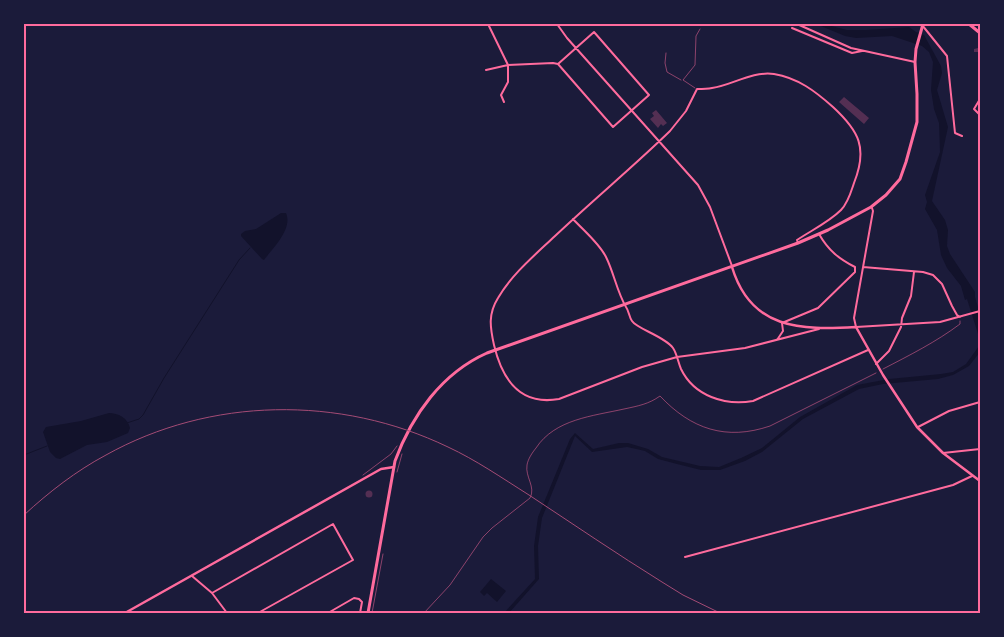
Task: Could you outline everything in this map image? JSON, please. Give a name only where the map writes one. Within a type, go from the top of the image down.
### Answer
[{"type":"main road","points":[[969,24],[980,33]]},
{"type":"main road","points":[[368,613],[394,467],[404,440],[414,423],[429,398],[447,378],[471,360],[495,350],[798,243],[871,207],[886,196],[902,175],[917,122],[915,62],[916,49],[923,25]]},
{"type":"street","points":[[488,24],[508,65],[508,82],[501,95],[504,102]]},
{"type":"street","points":[[557,24],[631,111],[698,185],[705,196],[741,288],[754,305],[769,317],[797,327],[819,329],[940,322],[980,310]]},
{"type":"street","points":[[797,24],[851,48],[915,62]]},
{"type":"street","points":[[923,25],[947,56],[955,134],[962,136]]},
{"type":"street","points":[[792,28],[852,53],[864,50]]},
{"type":"street","points":[[486,70],[508,65],[558,64],[613,127],[649,95],[594,32],[558,64]]},
{"type":"street","points":[[798,243],[797,240],[834,216],[847,202],[859,172],[862,149],[858,138],[848,122],[816,92],[787,77],[762,74],[713,88],[696,89],[686,111],[659,142],[573,219],[506,287],[494,305],[489,322],[495,350],[505,376],[514,386],[529,397],[545,401],[559,400],[642,367],[677,357],[745,348],[819,329]]},
{"type":"street","points":[[980,99],[974,109],[980,115]]},
{"type":"street","points":[[871,207],[873,212],[854,318],[856,327],[876,364],[917,427],[943,453],[980,481]]},
{"type":"street","points":[[573,219],[604,253],[632,323],[667,341],[674,348],[680,368],[685,376],[716,400],[742,403],[767,395],[868,350]]},
{"type":"street","points":[[782,323],[818,308],[854,272],[855,266],[834,255],[819,234]]},
{"type":"street","points":[[863,267],[929,273],[939,279],[957,315],[961,317]]},
{"type":"street","points":[[876,364],[888,351],[902,324],[902,318],[911,296],[914,272]]},
{"type":"street","points":[[777,340],[783,331],[782,323]]},
{"type":"street","points":[[917,427],[949,411],[980,402]]},
{"type":"street","points":[[943,453],[980,449]]},
{"type":"street","points":[[125,613],[382,469],[394,467]]},
{"type":"street","points":[[685,556],[953,486],[972,476]]},
{"type":"street","points":[[212,593],[334,524],[353,560],[258,613]]},
{"type":"street","points":[[192,576],[212,593],[227,613]]},
{"type":"street","points":[[328,613],[354,598],[362,602],[360,613]]},
{"type":"lane","points":[[683,80],[695,65],[696,36],[700,29]]},
{"type":"lane","points":[[666,53],[665,63],[667,72],[696,89]]},
{"type":"path","points":[[883,369],[955,328],[960,324],[961,317]]},
{"type":"path","points":[[424,613],[450,585],[483,537],[530,498],[533,493],[528,476],[527,463],[535,449],[549,432],[581,418],[648,404],[660,396],[671,407],[697,425],[726,433],[741,434],[770,426],[878,372]]},
{"type":"path","points":[[396,477],[402,453]]},
{"type":"path","points":[[372,613],[383,552]]},
{"type":"shaded area","points":[[816,24],[824,24],[847,30],[909,27],[924,35],[941,66],[942,73],[937,90],[948,127],[932,201],[945,220],[948,230],[947,246],[950,254],[975,292],[980,314],[980,352],[969,366],[953,375],[938,379],[883,384],[859,389],[803,419],[762,452],[745,461],[720,470],[701,470],[658,459],[645,451],[627,447],[592,452],[575,436],[542,518],[538,546],[539,579],[509,613],[504,613],[535,579],[534,546],[538,517],[570,439],[575,433],[593,449],[619,443],[628,443],[648,449],[662,457],[700,466],[719,467],[762,448],[800,417],[857,385],[889,379],[953,372],[966,364],[979,346],[979,337],[967,299],[965,300],[961,286],[947,268],[941,255],[937,230],[925,209],[927,202],[925,195],[940,152],[939,123],[934,109],[931,90],[933,62],[929,52],[922,46],[892,36],[856,38],[845,36]]},
{"type":"shaded area","points":[[281,213],[286,213],[287,225],[281,238],[264,260],[241,234],[245,231],[256,229]]},
{"type":"shaded area","points":[[109,413],[119,415],[125,419],[130,428],[128,433],[107,442],[87,445],[60,459],[50,452],[43,432],[46,427],[81,421]]},
{"type":"shaded area","points":[[491,579],[506,591],[497,602],[487,593],[484,596],[480,592]]},
{"type":"building","points":[[978,44],[980,44],[980,52],[974,52],[974,49],[978,48]]},
{"type":"building","points":[[844,97],[869,118],[864,124],[839,102]]},
{"type":"building","points":[[656,110],[667,123],[663,126],[661,124],[658,128],[650,119],[654,116],[652,113]]},
{"type":"building","points":[[369,491],[372,494],[369,497],[366,494]]},
{"type":"waterway","points":[[127,423],[139,419],[143,415],[164,378],[239,260],[250,248]]},
{"type":"waterway","points":[[24,455],[47,446]]},
{"type":"railway","points":[[24,515],[73,475],[106,455],[146,436],[188,422],[231,413],[276,410],[320,411],[364,418],[407,430],[458,452],[479,463],[683,595],[720,613]]}]
